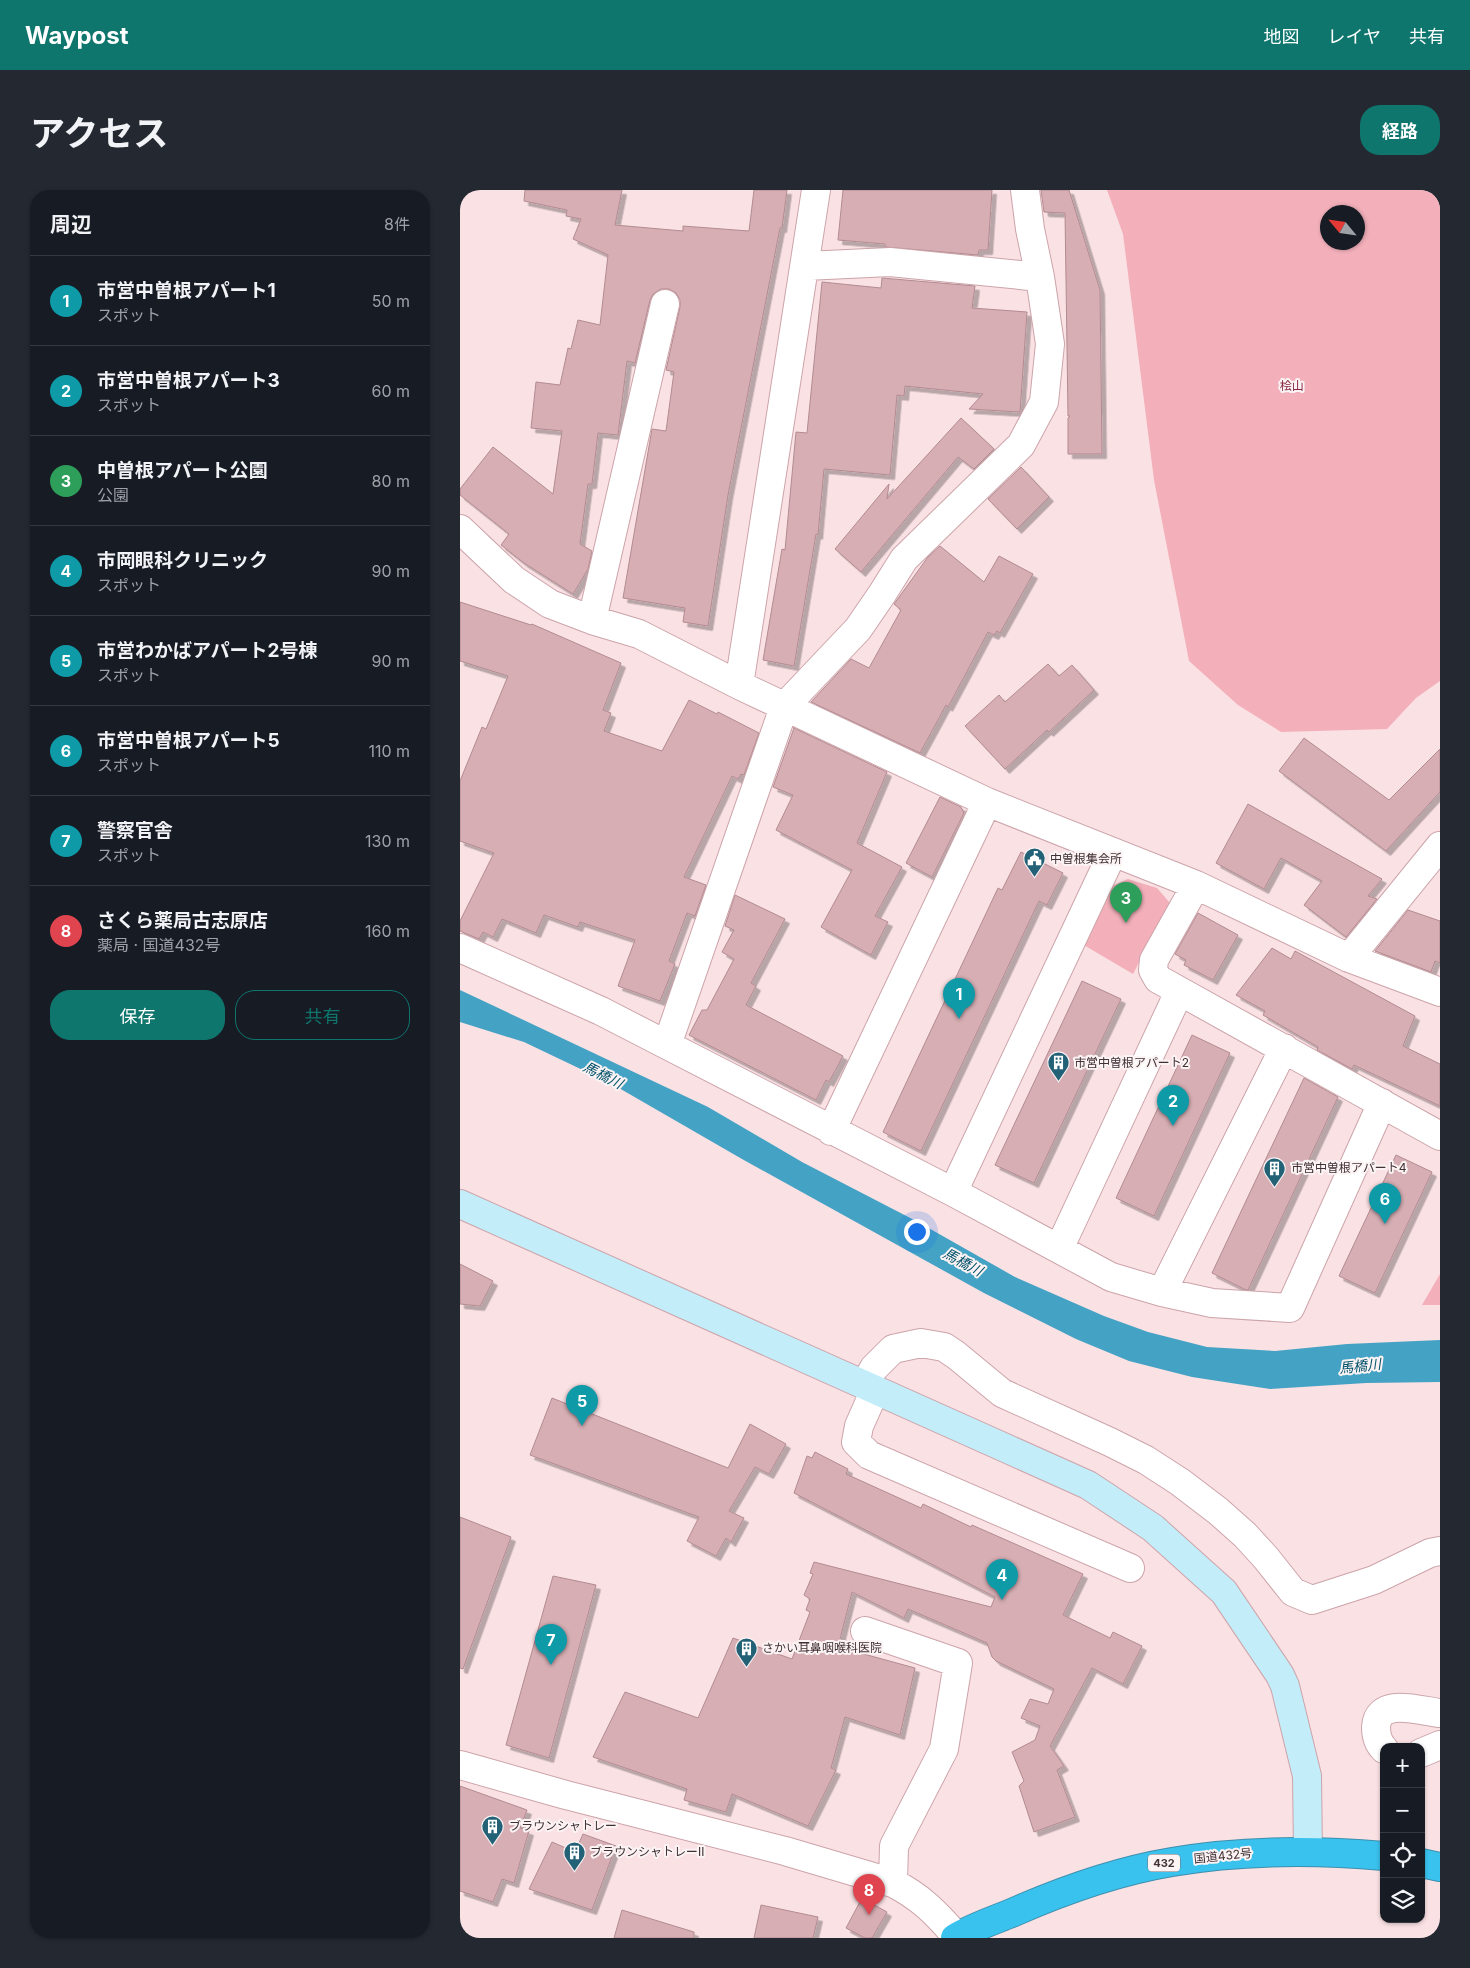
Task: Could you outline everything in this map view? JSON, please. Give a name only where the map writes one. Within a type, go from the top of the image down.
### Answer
[{"type":"highway","name":"国道432号","points":[[956,1937],[1039,1901],[1099,1880],[1172,1862],[1258,1852],[1308,1852],[1380,1856]]},
{"type":"highway","points":[[1425,1864],[1440,1867]]},
{"type":"street","points":[[739,685],[816,190]]},
{"type":"street","points":[[667,1045],[784,707],[858,629],[904,558],[1021,445],[1044,402],[1050,344],[1025,190]]},
{"type":"street","points":[[805,266],[890,262],[1040,277]]},
{"type":"street","points":[[592,620],[665,304]]},
{"type":"street","points":[[460,529],[514,580],[550,604],[592,620],[640,634],[784,707],[987,802],[1196,885],[1349,958],[1440,992]]},
{"type":"street","points":[[831,1131],[987,802]]},
{"type":"street","points":[[1349,958],[1440,846]]},
{"type":"street","points":[[953,1192],[1113,852]]},
{"type":"street","points":[[1196,885],[1154,960],[1153,970],[1158,979],[1440,1136]]},
{"type":"street","points":[[460,948],[601,1011],[831,1131],[953,1192],[1111,1277],[1162,1292],[1212,1303],[1290,1308],[1382,1103]]},
{"type":"street","points":[[1059,1249],[1179,992]]},
{"type":"street","points":[[1162,1292],[1284,1048]]},
{"type":"street","points":[[460,1204],[1088,1485],[1153,1528],[1224,1592],[1285,1686],[1307,1776],[1308,1852]]},
{"type":"street","points":[[1130,1568],[869,1455],[856,1442],[874,1368],[893,1349],[921,1343],[944,1348],[956,1355],[1002,1394],[1110,1442],[1146,1460],[1180,1482],[1218,1511],[1245,1535],[1294,1592],[1312,1600],[1374,1580],[1430,1553],[1440,1551]]},
{"type":"street","points":[[865,1631],[958,1663],[944,1749],[894,1846],[893,1883]]},
{"type":"street","points":[[1381,1743],[1376,1735],[1377,1720],[1386,1710],[1399,1706],[1440,1713]]},
{"type":"street","points":[[1425,1751],[1440,1745]]},
{"type":"street","points":[[460,1765],[566,1795],[785,1851],[893,1883],[925,1903],[956,1937]]},
{"type":"green space","name":"桧山","points":[[1107,190],[1440,190],[1440,681],[1416,698],[1387,729],[1281,732],[1238,705],[1189,661],[1154,480],[1123,234]]},
{"type":"green space","points":[[1128,879],[1157,888],[1170,903],[1133,974],[1082,944],[1112,886]]},
{"type":"green space","points":[[1440,1274],[1440,1305],[1422,1305]]},
{"type":"water","name":"馬橋川","points":[[460,990],[708,1107],[802,1162],[918,1222],[1015,1277],[1104,1316],[1148,1332],[1207,1347],[1275,1351],[1347,1344],[1440,1340],[1440,1382],[1366,1383],[1270,1389],[1192,1377],[1129,1361],[1076,1339],[984,1293],[742,1159],[612,1084],[524,1042],[460,1022]]},
{"type":"building","points":[[525,190],[622,190],[615,225],[683,231],[683,226],[749,231],[754,190],[787,190],[782,228],[780,228],[728,495],[708,626],[683,622],[685,608],[623,598],[652,429],[666,431],[674,372],[666,370],[680,307],[680,300],[676,293],[669,289],[661,289],[653,294],[635,363],[627,361],[618,435],[598,433],[592,484],[588,484],[580,544],[592,551],[588,569],[573,594],[524,563],[501,545],[509,534],[460,495],[460,489],[493,447],[553,494],[562,431],[531,428],[536,382],[560,385],[568,348],[571,349],[578,320],[600,325],[608,255],[573,239],[581,219],[566,216],[567,210],[524,201]]},
{"type":"building","points":[[843,190],[992,190],[988,250],[979,250],[978,255],[885,247],[885,244],[838,240]]},
{"type":"building","points":[[1041,190],[1069,190],[1100,290],[1102,454],[1068,454],[1068,418],[1070,416],[1068,416],[1065,213],[1044,212]]},
{"type":"building","points":[[882,278],[975,286],[972,308],[1027,312],[1020,412],[969,409],[983,394],[905,386],[904,396],[897,395],[890,475],[824,469],[818,535],[816,534],[794,666],[763,660],[782,549],[785,550],[796,432],[807,433],[822,282],[881,288]]},
{"type":"building","points":[[961,418],[994,449],[974,469],[958,457],[861,572],[835,549],[889,484],[887,499]]},
{"type":"building","points":[[1021,467],[1049,497],[1017,529],[988,499]]},
{"type":"building","points":[[940,546],[984,582],[999,556],[1033,574],[1000,633],[997,631],[994,635],[988,632],[948,707],[946,705],[920,753],[811,702],[851,659],[869,668],[901,610],[894,604],[928,557]]},
{"type":"building","points":[[460,602],[532,624],[621,663],[603,710],[611,713],[604,731],[662,751],[689,700],[717,714],[718,712],[759,733],[744,775],[741,774],[738,779],[732,776],[684,877],[706,885],[695,916],[687,913],[669,961],[675,964],[660,1001],[618,986],[635,940],[580,922],[578,927],[544,915],[536,933],[502,919],[493,937],[483,932],[479,939],[460,931],[460,921],[494,853],[460,841],[460,781],[482,727],[486,729],[508,676],[460,661]]},
{"type":"building","points":[[1048,664],[1059,676],[1072,665],[1094,690],[1049,732],[1047,730],[1005,769],[965,726],[999,695],[1005,702]]},
{"type":"building","points":[[794,728],[887,772],[857,843],[902,867],[875,916],[888,922],[871,955],[821,927],[852,870],[776,830],[793,795],[773,787]]},
{"type":"building","points":[[1304,738],[1389,800],[1440,749],[1440,792],[1386,851],[1279,771]]},
{"type":"building","points":[[940,797],[961,807],[964,813],[932,877],[906,863]]},
{"type":"building","points":[[1248,804],[1382,879],[1368,896],[1377,899],[1346,937],[1304,905],[1322,881],[1281,858],[1264,889],[1216,863]]},
{"type":"building","points":[[1021,852],[1063,873],[1047,905],[1039,901],[921,1151],[883,1132],[998,888],[1002,890]]},
{"type":"building","points":[[735,895],[785,919],[751,983],[756,986],[746,1005],[843,1056],[829,1082],[826,1080],[816,1100],[689,1035],[702,1010],[707,1010],[734,959],[722,952],[734,930],[725,926]]},
{"type":"building","points":[[1408,910],[1440,921],[1440,963],[1435,961],[1431,972],[1375,951]]},
{"type":"building","points":[[1198,913],[1238,935],[1213,980],[1184,965],[1186,960],[1175,954]]},
{"type":"building","points":[[1272,948],[1291,959],[1295,951],[1415,1016],[1403,1046],[1440,1064],[1440,1106],[1354,1065],[1352,1069],[1317,1050],[1318,1047],[1263,1015],[1265,1011],[1236,995]]},
{"type":"building","name":"市営中曽根アパート2","points":[[1082,981],[1121,999],[1034,1183],[995,1165]]},
{"type":"building","points":[[1192,1035],[1230,1053],[1154,1216],[1116,1198]]},
{"type":"building","name":"市営中曽根アパート4","points":[[1304,1078],[1338,1097],[1248,1290],[1246,1290],[1212,1273]]},
{"type":"building","points":[[1396,1155],[1432,1172],[1375,1293],[1339,1276]]},
{"type":"building","points":[[460,1264],[493,1281],[480,1306],[460,1304]]},
{"type":"building","points":[[552,1398],[728,1468],[750,1424],[786,1444],[769,1474],[755,1467],[729,1511],[744,1518],[731,1542],[726,1538],[716,1556],[687,1541],[699,1517],[530,1455]]},
{"type":"building","points":[[815,1452],[848,1469],[846,1474],[921,1508],[923,1504],[971,1527],[972,1525],[1083,1574],[1063,1615],[1110,1638],[1113,1632],[1142,1646],[1123,1684],[1092,1668],[1050,1746],[1064,1766],[1057,1770],[1075,1817],[1034,1832],[1019,1786],[1024,1781],[1012,1752],[1035,1740],[1040,1726],[1021,1718],[1030,1699],[1048,1704],[1054,1689],[996,1661],[992,1657],[987,1643],[908,1609],[904,1618],[852,1592],[838,1647],[915,1668],[900,1735],[845,1717],[831,1768],[836,1770],[808,1826],[732,1794],[726,1812],[684,1800],[687,1789],[593,1757],[625,1692],[698,1718],[733,1638],[792,1659],[810,1612],[806,1610],[810,1599],[804,1595],[813,1574],[810,1573],[814,1562],[991,1607],[995,1597],[794,1493],[807,1456],[812,1458]]},
{"type":"building","points":[[460,1517],[511,1537],[463,1669],[460,1668]]},
{"type":"building","points":[[553,1576],[596,1585],[549,1758],[506,1745]]},
{"type":"building","name":"ブラウンシャトレー","points":[[460,1786],[527,1810],[520,1828],[529,1831],[514,1883],[502,1879],[493,1902],[460,1891]]},
{"type":"building","name":"ブラウンシャトレーⅡ","points":[[583,1834],[616,1846],[592,1910],[529,1889],[552,1842],[575,1852]]},
{"type":"building","points":[[862,1898],[887,1912],[872,1938],[865,1938],[846,1928]]},
{"type":"building","points":[[761,1905],[818,1917],[813,1938],[754,1938]]},
{"type":"building","points":[[622,1910],[694,1932],[694,1938],[614,1938]]},
{"type":"place","name":"中曽根集会所","points":[[1034,878]]},
{"type":"place","name":"中曽根アパート公園","points":[[1126,923]]},
{"type":"place","name":"市営中曽根アパート1","points":[[959,1019]]},
{"type":"place","name":"市営中曽根アパート2","points":[[1058,1082]]},
{"type":"place","name":"市営中曽根アパート3","points":[[1173,1126]]},
{"type":"place","name":"市営中曽根アパート4","points":[[1275,1187]]},
{"type":"place","name":"市営中曽根アパート5","points":[[1385,1224]]},
{"type":"place","name":"市営わかばアパート2号棟","points":[[582,1426]]},
{"type":"place","name":"市岡眼科クリニック","points":[[1002,1600]]},
{"type":"place","name":"警察官舎","points":[[551,1665]]},
{"type":"place","name":"さかい耳鼻咽喉科医院","points":[[746,1667]]},
{"type":"place","name":"ブラウンシャトレー","points":[[493,1845]]},
{"type":"place","name":"ブラウンシャトレーⅡ","points":[[574,1871]]},
{"type":"place","name":"さくら薬局古志原店","points":[[869,1915]]}]
